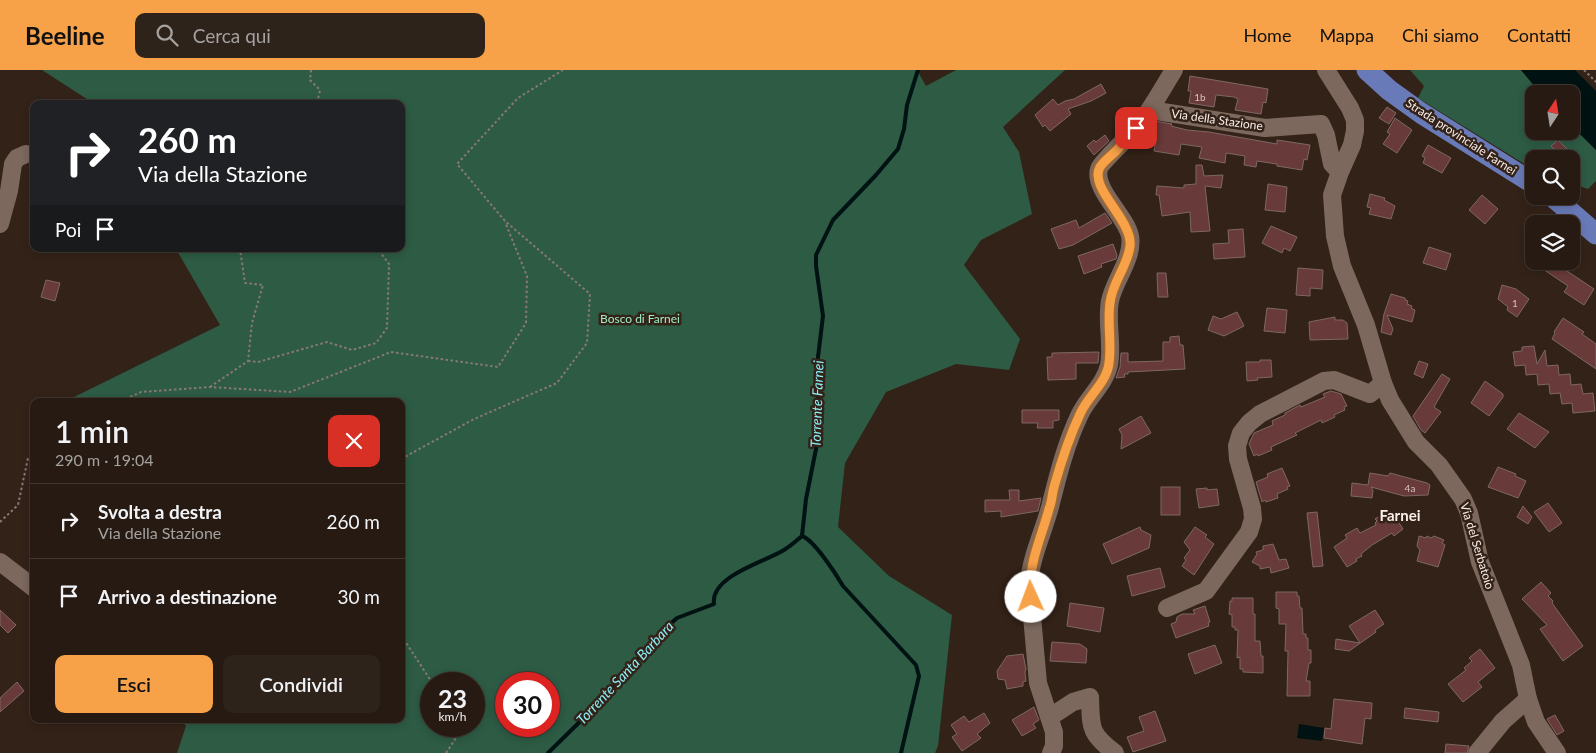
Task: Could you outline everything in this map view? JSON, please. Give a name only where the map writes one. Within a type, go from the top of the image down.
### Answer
[{"type":"main road","name":"Strada provinciale Farnei","points":[[1367,70],[1389,90],[1446,129],[1525,178]]},
{"type":"main road","points":[[1562,205],[1596,234]]},
{"type":"street","name":"Via della Stazione","points":[[1051,753],[1054,746],[1054,732],[1038,683],[1029,583],[1030,570],[1050,507],[1058,474],[1075,426],[1087,400],[1107,374],[1109,363],[1110,302],[1114,285],[1127,258],[1130,245],[1129,235],[1124,224],[1100,185],[1098,177],[1099,168],[1150,110],[1174,70]]},
{"type":"street","name":"Via del Serbatoio","points":[[1326,70],[1350,108],[1355,120],[1352,145],[1332,195],[1335,236],[1342,266],[1371,339],[1383,383],[1390,400],[1416,442],[1439,465],[1463,500],[1469,513],[1480,562],[1521,665],[1528,699],[1536,722],[1549,743],[1558,753]]},
{"type":"street","name":"Strada provinciale Farnei","points":[[1356,70],[1389,90]]},
{"type":"street","name":"Via della Stazione","points":[[1150,110],[1264,128],[1321,124],[1326,135],[1332,164],[1340,172]]},
{"type":"street","points":[[0,224],[9,191],[13,164],[17,158],[26,154]]},
{"type":"street","points":[[1167,608],[1206,591],[1249,532],[1253,519],[1252,508],[1238,459],[1237,446],[1241,433],[1249,423],[1260,414],[1324,381],[1334,380],[1370,394],[1383,383]]},
{"type":"street","points":[[0,562],[30,585]]},
{"type":"street","points":[[1050,718],[1073,702],[1090,697],[1091,722],[1094,734],[1115,753]]},
{"type":"street","points":[[1477,753],[1503,722],[1528,699]]},
{"type":"path","points":[[311,70],[310,80],[320,90],[318,100]]},
{"type":"path","points":[[405,457],[474,419],[557,383],[587,343],[590,294],[505,221],[458,164],[518,98],[563,70]]},
{"type":"path","points":[[1584,70],[1596,82]]},
{"type":"path","points":[[128,398],[141,392],[210,387],[290,392],[391,352],[498,367],[526,323],[527,276],[505,221]]},
{"type":"path","points":[[240,252],[245,283],[263,285],[252,323],[248,361]]},
{"type":"path","points":[[210,387],[248,361],[258,362],[327,342],[352,350],[376,343],[386,328],[389,273],[389,264],[380,252]]},
{"type":"path","points":[[0,522],[18,505],[30,456]]},
{"type":"path","points":[[405,641],[425,672]]},
{"type":"path","points":[[446,753],[457,737]]},
{"type":"green space","name":"Bosco di Farnei","points":[[42,70],[917,70],[926,86],[956,70],[1065,70],[1003,127],[1019,152],[1032,214],[981,240],[964,265],[1020,339],[1009,370],[956,364],[886,392],[845,463],[838,527],[889,576],[952,615],[938,746],[935,753],[177,753],[186,726],[183,723],[405,723],[405,398],[72,398],[220,325],[178,252],[405,252],[405,100],[88,100]]},
{"type":"green space","points":[[1410,70],[1521,70],[1534,85],[1525,85],[1525,140],[1580,140],[1580,134],[1596,150],[1596,181],[1588,189],[1580,186],[1580,150],[1525,150],[1525,164],[1418,98],[1424,86]]},
{"type":"shaded area","points":[[1521,70],[1575,70],[1596,91],[1596,150],[1580,134],[1580,85],[1534,85]]},
{"type":"shaded area","points":[[1299,724],[1324,728],[1322,741],[1297,738]]},
{"type":"building","points":[[1190,76],[1268,89],[1266,103],[1263,102],[1261,114],[1235,110],[1238,99],[1234,97],[1216,95],[1214,107],[1189,103],[1191,91],[1188,91]]},
{"type":"building","points":[[1101,84],[1106,93],[1091,101],[1068,109],[1071,114],[1050,131],[1045,125],[1043,127],[1035,115],[1053,99],[1058,105],[1074,99]]},
{"type":"building","points":[[1387,107],[1396,113],[1389,124],[1379,118]]},
{"type":"building","points":[[1395,118],[1412,130],[1397,153],[1383,144],[1390,134],[1387,132]]},
{"type":"building","points":[[1154,121],[1172,124],[1171,126],[1187,130],[1277,144],[1277,140],[1310,145],[1307,160],[1304,159],[1302,170],[1257,161],[1256,167],[1244,165],[1245,156],[1226,153],[1225,163],[1199,158],[1202,147],[1181,144],[1179,155],[1154,151],[1156,140],[1152,139],[1154,128],[1150,128]]},
{"type":"building","points":[[1105,135],[1109,141],[1094,155],[1087,146]]},
{"type":"building","points":[[1558,140],[1568,150],[1555,150],[1551,146]]},
{"type":"building","points":[[1428,145],[1451,158],[1442,173],[1423,163],[1425,158],[1422,156]]},
{"type":"building","points":[[1196,165],[1202,165],[1204,176],[1223,175],[1221,188],[1205,186],[1210,231],[1191,232],[1190,212],[1162,216],[1159,195],[1156,195],[1157,186],[1184,188],[1184,185],[1196,184]]},
{"type":"building","points":[[1268,184],[1287,187],[1285,212],[1265,210]]},
{"type":"building","points":[[1370,194],[1385,198],[1384,200],[1395,206],[1391,219],[1369,214],[1371,208],[1367,207]]},
{"type":"building","points":[[1482,195],[1498,209],[1485,224],[1469,210]]},
{"type":"building","points":[[1105,213],[1112,223],[1073,245],[1059,249],[1051,229],[1076,220],[1079,228]]},
{"type":"building","points":[[1271,226],[1297,237],[1290,251],[1284,248],[1282,253],[1262,243]]},
{"type":"building","points":[[1243,229],[1245,257],[1214,259],[1213,244],[1229,243],[1228,230]]},
{"type":"building","points":[[1113,244],[1117,255],[1116,259],[1101,264],[1102,267],[1084,274],[1078,256]]},
{"type":"building","points":[[1429,247],[1451,254],[1446,270],[1423,263]]},
{"type":"building","points":[[1298,268],[1323,270],[1322,289],[1310,288],[1310,296],[1296,295]]},
{"type":"building","points":[[1544,270],[1566,270],[1594,289],[1584,305],[1564,292],[1568,286]]},
{"type":"building","points":[[1157,273],[1166,273],[1168,297],[1158,297]]},
{"type":"building","points":[[46,280],[60,283],[55,301],[41,297]]},
{"type":"building","points":[[1502,285],[1516,289],[1529,299],[1517,317],[1507,310],[1508,307],[1498,299]]},
{"type":"building","points":[[1391,294],[1405,298],[1408,301],[1407,304],[1415,310],[1412,322],[1387,315],[1393,329],[1391,335],[1381,332],[1384,314]]},
{"type":"building","points":[[1267,308],[1287,310],[1285,333],[1264,331]]},
{"type":"building","points":[[1237,312],[1244,326],[1224,336],[1208,330],[1213,316],[1221,319]]},
{"type":"building","points":[[1335,317],[1335,320],[1343,320],[1347,323],[1348,339],[1310,340],[1309,322]]},
{"type":"building","points":[[1563,318],[1584,332],[1582,334],[1596,344],[1596,369],[1552,339]]},
{"type":"building","points":[[1179,336],[1180,345],[1183,345],[1185,369],[1128,372],[1128,374],[1124,374],[1125,377],[1116,378],[1120,367],[1121,353],[1128,353],[1128,362],[1163,361],[1163,342],[1170,342],[1170,337]]},
{"type":"building","points":[[1534,346],[1537,364],[1545,350],[1547,366],[1558,365],[1559,375],[1570,374],[1571,385],[1581,384],[1583,394],[1593,393],[1595,411],[1573,413],[1572,403],[1562,404],[1560,393],[1550,394],[1549,384],[1538,385],[1537,374],[1526,375],[1525,365],[1515,366],[1513,352],[1522,351],[1522,347]]},
{"type":"building","points":[[1099,352],[1098,363],[1076,363],[1076,379],[1048,380],[1047,357],[1052,357],[1052,353]]},
{"type":"building","points":[[1260,360],[1271,360],[1272,377],[1247,381],[1246,362],[1260,362]]},
{"type":"building","points":[[1419,361],[1428,364],[1423,378],[1414,374]]},
{"type":"building","points":[[1442,374],[1450,379],[1434,407],[1441,412],[1425,433],[1421,430],[1413,416]]},
{"type":"building","points":[[1485,381],[1503,394],[1503,397],[1489,416],[1471,403]]},
{"type":"building","points":[[1331,391],[1341,394],[1347,406],[1344,407],[1345,410],[1322,423],[1321,420],[1295,433],[1297,435],[1271,447],[1272,450],[1254,456],[1249,444],[1254,433],[1273,425],[1272,421],[1285,415],[1285,413],[1300,405],[1301,407],[1325,397],[1323,394]]},
{"type":"building","points":[[1022,410],[1059,410],[1059,420],[1053,421],[1053,428],[1037,428],[1038,423],[1022,423]]},
{"type":"building","points":[[1519,413],[1549,432],[1535,448],[1507,429]]},
{"type":"building","points":[[1141,416],[1151,433],[1121,449],[1122,435],[1119,429]]},
{"type":"building","points":[[1498,467],[1516,474],[1515,476],[1526,481],[1518,498],[1488,487]]},
{"type":"building","points":[[1282,468],[1290,486],[1287,487],[1288,489],[1277,494],[1278,498],[1262,502],[1256,482],[1268,477],[1267,474]]},
{"type":"building","points":[[1370,473],[1388,476],[1390,473],[1427,483],[1430,485],[1428,495],[1404,496],[1371,487],[1373,490],[1372,498],[1351,496],[1352,483],[1368,485]]},
{"type":"building","points":[[1161,487],[1180,487],[1180,515],[1161,515]]},
{"type":"building","points":[[1207,488],[1207,490],[1217,489],[1219,505],[1199,508],[1196,489]]},
{"type":"building","points":[[1009,490],[1019,490],[1019,501],[1041,498],[1038,511],[1001,517],[1001,511],[985,512],[985,500],[1010,500]]},
{"type":"building","points":[[1548,503],[1562,523],[1549,532],[1534,512]]},
{"type":"building","points":[[1523,506],[1532,517],[1528,524],[1517,517]]},
{"type":"building","points":[[1387,511],[1391,517],[1394,515],[1403,529],[1394,536],[1392,533],[1372,545],[1361,554],[1362,556],[1356,559],[1357,561],[1347,567],[1334,547],[1347,538],[1345,535],[1357,528],[1360,533],[1376,525],[1377,521],[1375,519]]},
{"type":"building","points":[[1317,512],[1323,566],[1313,567],[1307,513]]},
{"type":"building","points":[[1140,527],[1141,530],[1151,535],[1149,548],[1112,564],[1103,544]]},
{"type":"building","points":[[1195,527],[1207,535],[1205,537],[1214,544],[1194,575],[1182,566],[1186,560],[1184,558],[1190,550],[1184,542]]},
{"type":"building","points":[[1419,536],[1431,538],[1434,536],[1444,540],[1442,543],[1445,545],[1438,567],[1417,561],[1420,550],[1417,546]]},
{"type":"building","points":[[1273,544],[1279,560],[1286,559],[1289,568],[1271,573],[1270,567],[1260,569],[1260,566],[1252,562],[1257,554],[1256,552],[1263,550],[1263,546]]},
{"type":"building","points":[[1160,568],[1165,587],[1132,596],[1127,576]]},
{"type":"building","points":[[1541,582],[1551,593],[1548,596],[1553,601],[1552,603],[1583,646],[1563,661],[1540,629],[1547,625],[1522,599]]},
{"type":"building","points":[[1276,592],[1297,592],[1297,596],[1299,596],[1300,608],[1302,608],[1303,634],[1306,634],[1306,638],[1308,638],[1308,650],[1311,650],[1311,663],[1309,663],[1306,681],[1310,681],[1310,696],[1287,696],[1288,651],[1285,651],[1286,624],[1279,624]]},
{"type":"building","points":[[1232,598],[1253,598],[1255,641],[1260,641],[1261,656],[1263,656],[1263,673],[1243,672],[1243,669],[1240,669],[1240,657],[1237,658],[1238,630],[1232,627],[1232,615],[1229,614]]},
{"type":"building","points":[[1070,603],[1104,608],[1100,632],[1067,626]]},
{"type":"building","points":[[1205,606],[1210,622],[1208,623],[1209,626],[1176,638],[1171,624],[1176,622],[1177,617],[1182,614],[1195,614],[1193,610]]},
{"type":"building","points":[[0,610],[16,625],[8,633],[0,625]]},
{"type":"building","points":[[1375,610],[1384,624],[1375,630],[1376,632],[1349,651],[1335,649],[1336,639],[1360,643],[1349,626]]},
{"type":"building","points":[[1052,642],[1080,644],[1087,649],[1086,663],[1050,661]]},
{"type":"building","points":[[1215,645],[1222,663],[1195,674],[1188,654]]},
{"type":"building","points":[[1480,649],[1495,668],[1478,682],[1482,687],[1463,702],[1448,684],[1466,670],[1464,668],[1472,661],[1469,658]]},
{"type":"building","points":[[1023,654],[1026,681],[1023,682],[1023,686],[1007,689],[1005,680],[998,679],[997,671],[1007,656]]},
{"type":"building","points":[[17,682],[24,691],[0,712],[0,698]]},
{"type":"building","points":[[1334,699],[1372,703],[1371,719],[1365,718],[1362,744],[1324,738],[1325,728],[1331,729]]},
{"type":"building","points":[[1034,707],[1039,720],[1033,724],[1036,728],[1022,736],[1012,720]]},
{"type":"building","points":[[1405,708],[1439,712],[1438,722],[1404,718]]},
{"type":"building","points":[[1155,711],[1166,741],[1133,752],[1127,737],[1144,731],[1139,717]]},
{"type":"building","points":[[984,713],[990,723],[977,734],[981,738],[962,751],[952,737],[957,734],[951,725],[964,716],[969,722]]},
{"type":"building","points":[[1555,715],[1564,731],[1557,735],[1547,719]]},
{"type":"building","points":[[1446,744],[1469,746],[1467,753],[1445,753]]},
{"type":"waterway","name":"Torrente Farnei","points":[[901,753],[919,676],[916,665],[843,586],[818,550],[802,536],[806,499],[818,439],[818,357],[823,316],[816,255],[833,220],[898,149],[904,129],[907,105],[918,70]]},
{"type":"waterway","name":"Torrente Santa Barbara","points":[[548,753],[603,699],[659,634],[677,618],[714,604],[715,594],[729,578],[784,550],[802,536]]},
{"type":"district","name":"Farnei","points":[[1400,516]]},
{"type":"route","points":[[1031,597],[1030,570],[1050,507],[1058,474],[1080,414],[1087,400],[1107,374],[1109,363],[1110,302],[1114,285],[1127,258],[1130,245],[1129,235],[1124,224],[1100,185],[1098,177],[1099,168],[1136,128]]}]
